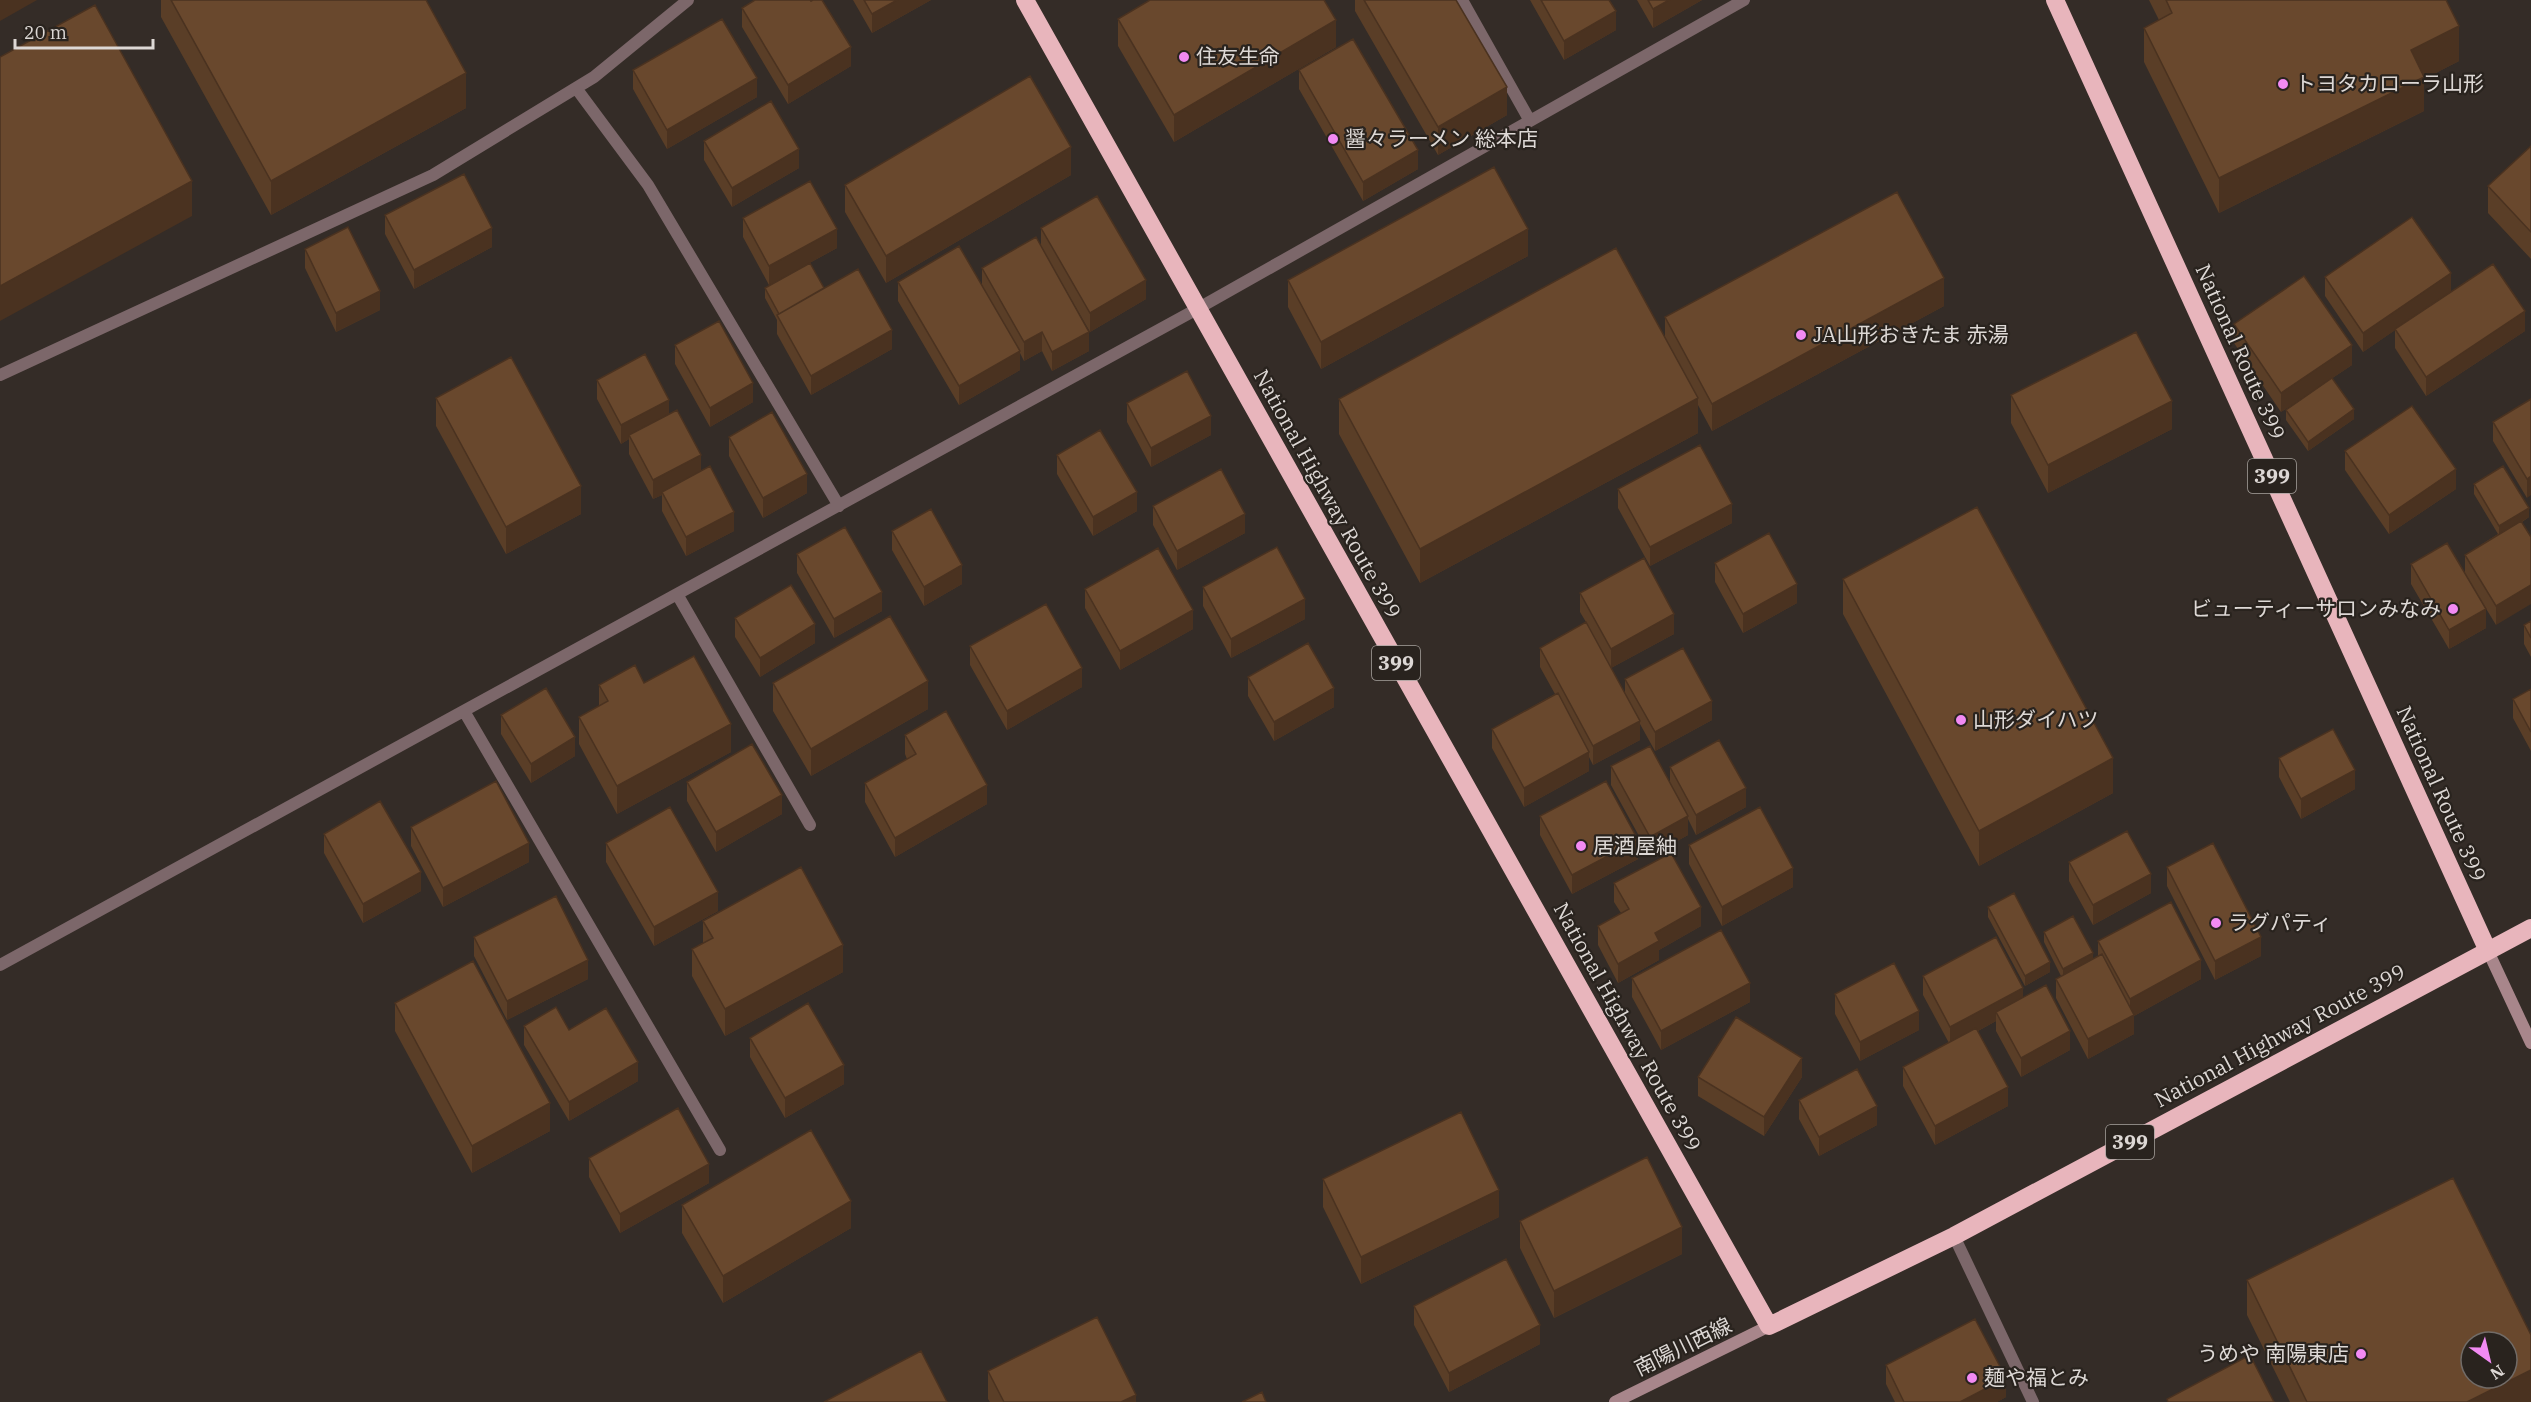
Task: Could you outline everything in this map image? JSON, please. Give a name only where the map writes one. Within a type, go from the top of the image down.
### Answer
[{"type":"highway","name":"National Highway Route 399","points":[[1025,0],[1769,1326],[1954,1236],[2531,928]]},
{"type":"highway","name":"National Route 399","points":[[2055,0],[2488,951]]},
{"type":"main road","points":[[2488,951],[2531,1043]]},
{"type":"main road","name":"南陽川西線","points":[[1615,1402],[1769,1326]]},
{"type":"lane","points":[[0,375],[433,175],[594,77],[688,0]]},
{"type":"lane","points":[[1462,0],[1530,121]]},
{"type":"lane","points":[[0,965],[1197,309],[1744,0]]},
{"type":"lane","points":[[576,88],[648,185],[839,506]]},
{"type":"lane","points":[[677,594],[810,825]]},
{"type":"lane","points":[[464,711],[720,1150]]},
{"type":"lane","points":[[1954,1236],[2033,1402]]},
{"type":"building","points":[[171,0],[426,0],[466,73],[271,181]]},
{"type":"building","points":[[755,0],[822,0],[851,47],[788,85],[742,8]]},
{"type":"building","points":[[864,0],[897,0],[872,14]]},
{"type":"building","points":[[1150,0],[1324,0],[1336,20],[1174,115],[1118,19]]},
{"type":"building","points":[[1364,0],[1456,0],[1507,87],[1438,127]]},
{"type":"building","points":[[1541,0],[1609,0],[1616,11],[1564,41]]},
{"type":"building","points":[[1648,0],[1669,0],[1653,9]]},
{"type":"building","points":[[2166,0],[2446,0],[2459,26],[2411,50],[2424,77],[2219,178],[2144,28],[2172,13]]},
{"type":"building","points":[[95,5],[192,181],[0,286],[0,57]]},
{"type":"building","points":[[722,19],[757,78],[667,130],[633,70]]},
{"type":"building","points":[[1353,39],[1418,150],[1363,182],[1299,70]]},
{"type":"building","points":[[1030,76],[1071,147],[886,256],[845,185]]},
{"type":"building","points":[[771,101],[799,149],[732,188],[704,141]]},
{"type":"building","points":[[2531,146],[2531,232],[2488,186]]},
{"type":"building","points":[[1494,167],[1528,229],[1321,342],[1288,280]]},
{"type":"building","points":[[464,174],[492,228],[414,270],[385,215]]},
{"type":"building","points":[[810,181],[837,229],[769,266],[743,218]]},
{"type":"building","points":[[1897,192],[1944,278],[1712,404],[1665,317]]},
{"type":"building","points":[[1097,196],[1146,280],[1090,313],[1041,228]]},
{"type":"building","points":[[2412,217],[2451,273],[2363,333],[2325,277]]},
{"type":"building","points":[[348,227],[380,291],[336,313],[305,249]]},
{"type":"building","points":[[1036,237],[1089,332],[1052,352],[1042,332],[1024,342],[982,268]]},
{"type":"building","points":[[959,246],[1020,351],[959,386],[898,282]]},
{"type":"building","points":[[1616,248],[1698,398],[1420,549],[1339,399]]},
{"type":"building","points":[[810,263],[824,288],[779,314],[765,288]]},
{"type":"building","points":[[2493,264],[2525,311],[2426,377],[2395,329]]},
{"type":"building","points":[[858,269],[892,330],[811,376],[777,315]]},
{"type":"building","points":[[2304,276],[2352,345],[2281,393],[2234,324]]},
{"type":"building","points":[[719,321],[753,383],[710,408],[675,345]]},
{"type":"building","points":[[2136,332],[2172,401],[2048,465],[2011,395]]},
{"type":"building","points":[[645,354],[669,400],[621,425],[597,380]]},
{"type":"building","points":[[511,357],[581,486],[506,527],[436,398]]},
{"type":"building","points":[[1187,371],[1211,416],[1151,448],[1127,403]]},
{"type":"building","points":[[2332,378],[2354,409],[2308,442],[2286,410]]},
{"type":"building","points":[[2531,399],[2531,476],[2527,479],[2493,422]]},
{"type":"building","points":[[2412,406],[2456,469],[2389,515],[2345,451]]},
{"type":"building","points":[[677,410],[701,455],[653,480],[629,435]]},
{"type":"building","points":[[772,412],[807,474],[763,498],[729,437]]},
{"type":"building","points":[[1100,430],[1137,492],[1093,517],[1057,455]]},
{"type":"building","points":[[1700,445],[1732,504],[1650,547],[1618,489]]},
{"type":"building","points":[[710,466],[734,512],[686,537],[662,492]]},
{"type":"building","points":[[2503,466],[2529,508],[2499,526],[2474,484]]},
{"type":"building","points":[[1221,469],[1245,514],[1177,551],[1153,506]]},
{"type":"building","points":[[1977,507],[2113,758],[1979,831],[1843,579]]},
{"type":"building","points":[[931,509],[962,565],[924,587],[892,531]]},
{"type":"building","points":[[2521,521],[2531,537],[2531,585],[2496,606],[2465,555]]},
{"type":"building","points":[[845,527],[882,592],[834,619],[797,554]]},
{"type":"building","points":[[1769,533],[1797,584],[1743,614],[1715,563]]},
{"type":"building","points":[[2447,543],[2486,609],[2449,630],[2411,564]]},
{"type":"building","points":[[1277,547],[1305,599],[1231,639],[1203,587]]},
{"type":"building","points":[[1158,548],[1193,610],[1120,651],[1085,589]]},
{"type":"building","points":[[1644,558],[1674,614],[1611,649],[1580,593]]},
{"type":"building","points":[[791,585],[815,624],[760,658],[735,618]]},
{"type":"building","points":[[1046,604],[1082,668],[1007,711],[970,646]]},
{"type":"building","points":[[890,616],[928,681],[811,749],[773,683]]},
{"type":"building","points":[[2531,621],[2531,638],[2524,625]]},
{"type":"building","points":[[1586,622],[1640,721],[1593,746],[1540,648]]},
{"type":"building","points":[[1308,643],[1334,688],[1274,722],[1248,677]]},
{"type":"building","points":[[1683,648],[1712,701],[1655,732],[1625,679]]},
{"type":"building","points":[[694,656],[731,724],[617,786],[579,717],[608,701],[599,685],[635,665],[644,683]]},
{"type":"building","points":[[546,688],[575,737],[531,764],[501,715]]},
{"type":"building","points":[[2531,689],[2531,732],[2513,699]]},
{"type":"building","points":[[1558,693],[1589,752],[1524,788],[1492,729]]},
{"type":"building","points":[[946,711],[987,785],[895,838],[865,783],[916,754],[905,735]]},
{"type":"building","points":[[2333,729],[2355,770],[2301,799],[2279,758]]},
{"type":"building","points":[[1719,740],[1746,788],[1696,815],[1670,767]]},
{"type":"building","points":[[752,744],[782,795],[716,832],[687,782]]},
{"type":"building","points":[[1650,746],[1688,816],[1650,837],[1611,766]]},
{"type":"building","points":[[496,781],[529,843],[443,888],[411,827]]},
{"type":"building","points":[[1606,781],[1638,840],[1572,875],[1540,816]]},
{"type":"building","points":[[380,801],[421,872],[363,904],[324,834]]},
{"type":"building","points":[[670,807],[718,892],[654,927],[606,843]]},
{"type":"building","points":[[1760,807],[1793,868],[1722,907],[1689,845]]},
{"type":"building","points":[[2127,831],[2151,874],[2093,905],[2069,862]]},
{"type":"building","points":[[2213,843],[2261,937],[2215,961],[2167,867]]},
{"type":"building","points":[[1671,853],[1701,907],[1655,933],[1659,941],[1618,964],[1598,926],[1629,909],[1614,883]]},
{"type":"building","points":[[801,867],[843,945],[725,1009],[692,949],[713,938],[703,921]]},
{"type":"building","points":[[2014,893],[2050,962],[2025,976],[1988,907]]},
{"type":"building","points":[[556,896],[588,960],[507,1001],[474,937]]},
{"type":"building","points":[[2171,902],[2201,960],[2130,999],[2098,941]]},
{"type":"building","points":[[2073,916],[2093,953],[2063,969],[2044,932]]},
{"type":"building","points":[[1721,930],[1750,983],[1661,1031],[1632,978]]},
{"type":"building","points":[[1996,937],[2023,988],[1950,1027],[1923,976]]},
{"type":"building","points":[[2102,954],[2134,1015],[2088,1039],[2056,979]]},
{"type":"building","points":[[473,961],[550,1103],[472,1146],[395,1003]]},
{"type":"building","points":[[1894,963],[1919,1011],[1860,1042],[1835,994]]},
{"type":"building","points":[[2046,985],[2070,1031],[2021,1058],[1996,1012]]},
{"type":"building","points":[[808,1003],[844,1065],[785,1098],[750,1038]]},
{"type":"building","points":[[556,1007],[569,1030],[606,1008],[638,1062],[569,1102],[524,1026]]},
{"type":"building","points":[[1736,1017],[1802,1058],[1764,1117],[1698,1077]]},
{"type":"building","points":[[1976,1028],[2008,1087],[1935,1126],[1903,1067]]},
{"type":"building","points":[[1857,1069],[1877,1106],[1819,1137],[1799,1100]]},
{"type":"building","points":[[678,1108],[709,1164],[620,1214],[589,1158]]},
{"type":"building","points":[[1461,1112],[1499,1190],[1361,1257],[1323,1179]]},
{"type":"building","points":[[811,1130],[851,1201],[723,1276],[682,1205]]},
{"type":"building","points":[[1647,1157],[1682,1227],[1554,1291],[1520,1221]]},
{"type":"building","points":[[2453,1178],[2531,1335],[2531,1370],[2519,1376],[2519,1330],[2459,1330],[2459,1390],[2491,1390],[2467,1402],[2307,1402],[2247,1280]]},
{"type":"building","points":[[1506,1259],[1540,1325],[1449,1373],[1414,1306]]},
{"type":"building","points":[[1097,1317],[1136,1395],[1121,1402],[1004,1402],[988,1371]]},
{"type":"building","points":[[1975,1319],[2006,1378],[1960,1402],[1904,1402],[1886,1365]]},
{"type":"building","points":[[921,1351],[947,1402],[824,1402]]},
{"type":"building","points":[[2250,1355],[2274,1402],[2168,1402],[2167,1399]]},
{"type":"building","points":[[1262,1392],[1266,1402],[1242,1402]]},
{"type":"place","name":"住友生命","points":[[1184,57]]},
{"type":"place","name":"トヨタカローラ山形","points":[[2283,84]]},
{"type":"place","name":"醤々ラーメン 総本店","points":[[1333,139]]},
{"type":"place","name":"JA山形おきたま 赤湯","points":[[1801,335]]},
{"type":"place","name":"ビューティーサロンみなみ","points":[[2453,609]]},
{"type":"place","name":"山形ダイハツ","points":[[1961,720]]},
{"type":"place","name":"居酒屋紬","points":[[1581,846]]},
{"type":"place","name":"ラグパティ","points":[[2216,923]]},
{"type":"place","name":"うめや 南陽東店","points":[[2361,1354]]},
{"type":"place","name":"麺や福とみ","points":[[1972,1378]]}]
